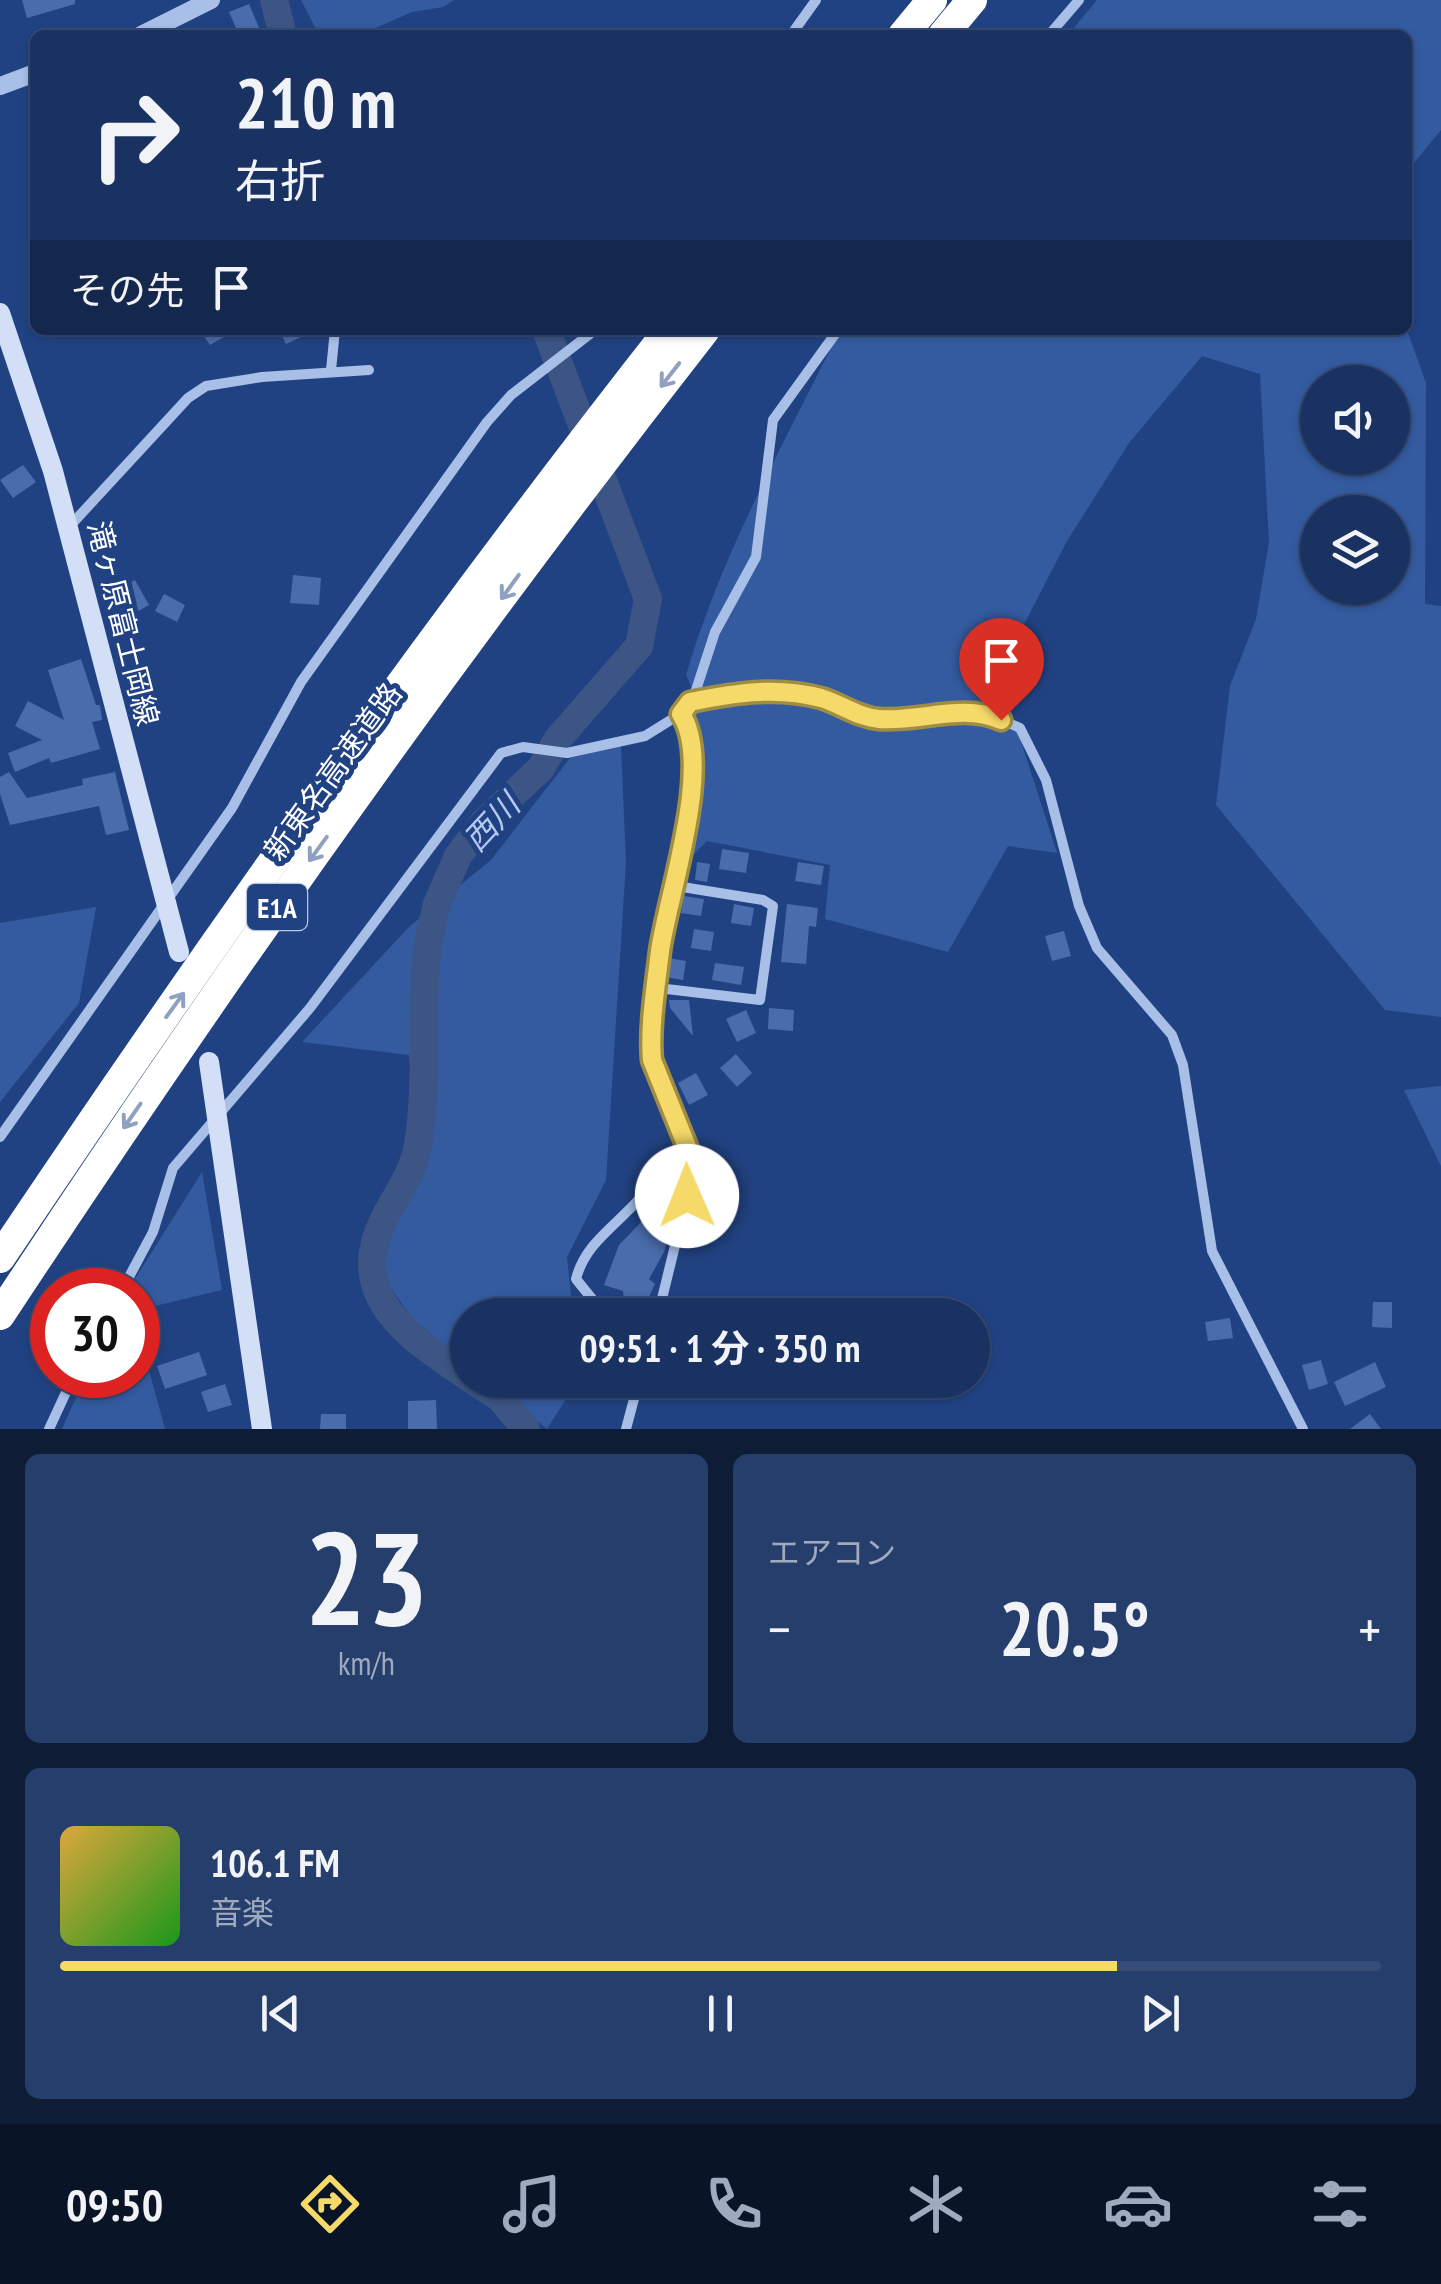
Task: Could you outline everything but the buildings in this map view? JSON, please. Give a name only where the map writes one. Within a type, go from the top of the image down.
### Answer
[{"type":"highway","points":[[907,30],[932,0]]},
{"type":"highway","points":[[947,30],[972,0]]},
{"type":"highway","name":"新東名高速道路","points":[[624,411],[666,335]]},
{"type":"highway","name":"新東名高速道路","points":[[0,1258],[92,1120],[559,495],[624,411],[700,335]]},
{"type":"highway","name":"新東名高速道路","points":[[0,1316],[559,495]]},
{"type":"main road","name":"滝ヶ原富士岡線","points":[[0,313],[68,528],[179,952]]},
{"type":"main road","points":[[209,1062],[262,1429]]},
{"type":"street","points":[[151,30],[211,0]]},
{"type":"street","points":[[795,30],[816,0]]},
{"type":"street","points":[[1053,30],[1079,0]]},
{"type":"street","points":[[0,86],[30,75]]},
{"type":"street","points":[[332,370],[335,335]]},
{"type":"street","points":[[0,1137],[232,808],[301,682],[486,422],[538,372],[588,335]]},
{"type":"street","points":[[133,1268],[152,1232],[173,1168],[310,1008],[501,754],[516,747],[567,752],[645,736],[681,714],[690,702],[709,644],[760,544],[773,420],[834,335]]},
{"type":"street","points":[[68,528],[188,398],[206,386],[332,370],[369,370]]},
{"type":"street","points":[[690,702],[737,693],[786,692],[824,699],[878,719],[982,712],[1020,728],[1046,780],[1078,906],[1097,948],[1172,1035],[1183,1065],[1212,1251],[1303,1429]]},
{"type":"street","points":[[662,1298],[694,1164],[652,1060],[660,950],[676,886],[691,794],[689,727],[681,714]]},
{"type":"street","points":[[658,988],[760,1000],[773,906],[763,900],[676,886]]},
{"type":"street","points":[[591,1298],[576,1279],[580,1263],[644,1194],[649,1176],[666,1154],[684,1146]]},
{"type":"street","points":[[49,1429],[63,1398]]},
{"type":"street","points":[[626,1429],[634,1398]]},
{"type":"shaded area","points":[[301,0],[454,0],[443,7],[412,12],[371,30],[316,30]]},
{"type":"shaded area","points":[[1097,0],[1441,0],[1441,130],[1412,165],[1412,30],[1072,30]]},
{"type":"shaded area","points":[[837,335],[1409,335],[1426,383],[1425,604],[1441,606],[1441,1017],[1385,1010],[1216,805],[1230,686],[1256,619],[1269,542],[1260,374],[1202,356],[1129,443],[1067,541],[999,673],[1057,853],[1008,846],[948,952],[825,919],[830,865],[707,841],[679,869],[696,742],[693,693],[686,675],[736,542]]},
{"type":"shaded area","points":[[621,745],[626,862],[606,1180],[567,1257],[571,1298],[450,1298],[450,1350],[412,1318],[370,1259],[418,1148],[409,1055],[302,1042],[409,927],[491,860],[570,758]]},
{"type":"shaded area","points":[[96,907],[79,1003],[0,1102],[0,923]]},
{"type":"shaded area","points":[[1441,1086],[1441,1166],[1404,1090]]},
{"type":"shaded area","points":[[202,1172],[222,1290],[160,1305],[160,1268],[142,1268]]},
{"type":"shaded area","points":[[76,1398],[157,1398],[165,1429],[62,1429]]},
{"type":"shaded area","points":[[509,1398],[567,1398],[547,1429]]},
{"type":"waterway","name":"西川","points":[[274,0],[282,30]]},
{"type":"waterway","name":"西川","points":[[450,1364],[406,1331],[390,1313],[373,1272],[374,1248],[383,1221],[408,1175],[418,1145],[429,937],[437,904],[458,856],[483,823],[541,768],[557,740],[639,646],[648,599],[548,335]]},
{"type":"waterway","name":"西川","points":[[500,1398],[526,1429]]},
{"type":"route","points":[[687,1196],[694,1164],[652,1060],[651,1042],[660,950],[676,886],[691,794],[689,727],[681,714],[690,702],[737,693],[786,692],[824,699],[849,712],[878,719],[982,712],[1001,720]]}]
